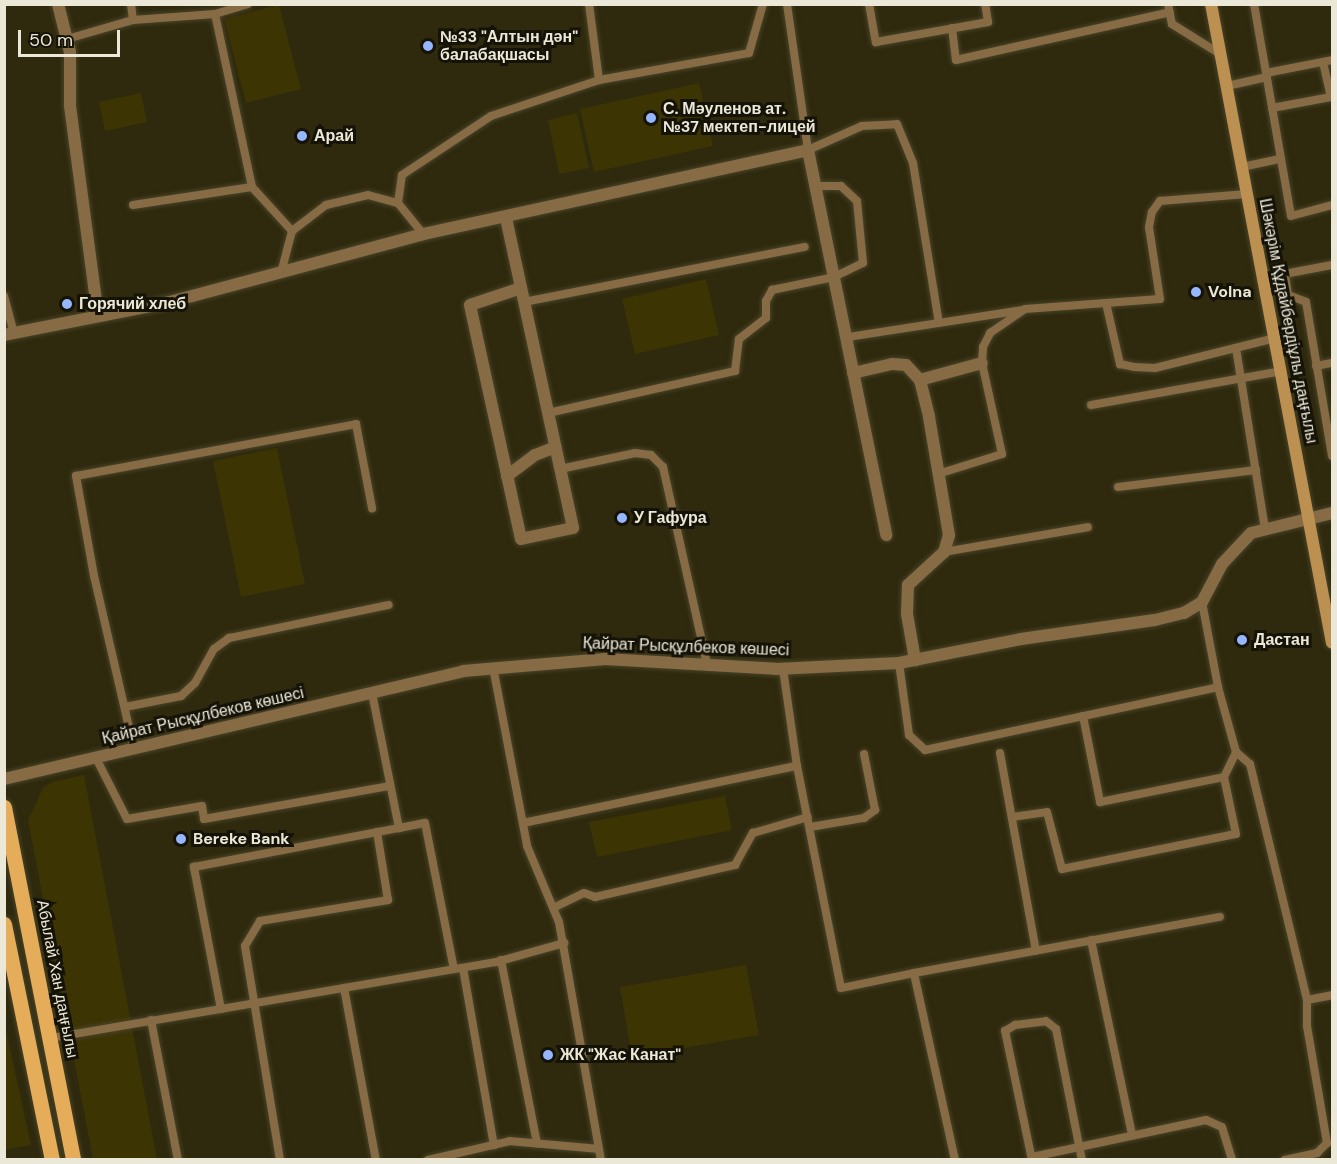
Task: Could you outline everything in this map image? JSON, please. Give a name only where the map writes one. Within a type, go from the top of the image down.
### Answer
[{"type":"main road","name":"Шәкәрім Құдайбердіұлы даңғылы","points":[[1211,4],[1332,643]]},
{"type":"main road","name":"Абылай Хан даңғылы","points":[[4,807],[51,1038],[73,1160]]},
{"type":"main road","points":[[4,924],[52,1160]]},
{"type":"street","points":[[58,4],[67,39],[70,106],[98,315]]},
{"type":"street","points":[[9,334],[170,302],[423,234],[506,218],[808,150],[848,337],[886,535]]},
{"type":"street","points":[[506,218],[573,528],[521,539],[470,305],[521,288]]},
{"type":"street","points":[[920,380],[982,363]]},
{"type":"street","points":[[854,373],[892,364],[906,365],[920,380],[940,473],[949,535],[944,552],[908,585],[907,614],[915,660]]},
{"type":"street","points":[[507,477],[535,455],[556,447]]},
{"type":"street","points":[[1202,602],[1221,564],[1251,533],[1332,513]]},
{"type":"street","name":"Қайрат Рысқұлбеков көшесі","points":[[4,779],[493,667],[605,659],[783,669],[899,663],[1155,620],[1184,613],[1202,602]]},
{"type":"lane","points":[[131,4],[133,20]]},
{"type":"lane","points":[[67,39],[133,20],[215,14],[248,4]]},
{"type":"lane","points":[[588,4],[599,80]]},
{"type":"lane","points":[[398,203],[402,175],[491,116],[599,80],[749,53],[763,4]]},
{"type":"lane","points":[[787,4],[808,150],[862,126],[897,124],[913,163],[939,323]]},
{"type":"lane","points":[[869,4],[876,42],[988,22],[985,4]]},
{"type":"lane","points":[[1254,4],[1291,216],[1332,205]]},
{"type":"lane","points":[[952,28],[956,60],[1169,8],[1172,24],[1220,54]]},
{"type":"lane","points":[[215,14],[252,187],[292,231]]},
{"type":"lane","points":[[1227,86],[1332,60]]},
{"type":"lane","points":[[1272,108],[1330,97],[1323,62]]},
{"type":"lane","points":[[1242,167],[1281,159]]},
{"type":"lane","points":[[548,413],[735,371],[739,339],[759,328],[766,318],[766,301],[772,290],[834,277],[859,267],[866,259],[857,201],[841,186],[816,186]]},
{"type":"lane","points":[[133,206],[252,187]]},
{"type":"lane","points":[[848,337],[1025,309],[1160,299],[1149,227],[1152,212],[1160,201],[1247,194]]},
{"type":"lane","points":[[281,273],[292,231],[326,205],[368,195],[398,203],[423,234]]},
{"type":"lane","points":[[524,302],[805,247]]},
{"type":"lane","points":[[1263,278],[1332,265]]},
{"type":"lane","points":[[1285,274],[1288,295],[1306,302],[1332,456]]},
{"type":"lane","points":[[4,296],[9,334]]},
{"type":"lane","points":[[1106,303],[1120,364],[1155,368],[1275,338]]},
{"type":"lane","points":[[940,473],[1002,454],[982,363],[983,347],[990,333],[1025,309]]},
{"type":"lane","points":[[1236,348],[1265,529]]},
{"type":"lane","points":[[1316,366],[1332,363]]},
{"type":"lane","points":[[1091,405],[1281,371]]},
{"type":"lane","points":[[134,749],[94,576],[76,477],[356,424],[372,508]]},
{"type":"lane","points":[[560,470],[635,453],[651,455],[663,467],[707,664]]},
{"type":"lane","points":[[1118,487],[1256,471]]},
{"type":"lane","points":[[944,552],[1088,526]]},
{"type":"lane","points":[[1202,602],[1218,687],[1236,752],[1250,764],[1307,1000],[1306,1026],[1327,1143],[1317,1152],[1285,1160]]},
{"type":"lane","points":[[125,707],[181,696],[195,683],[214,649],[229,638],[389,605]]},
{"type":"lane","points":[[899,663],[909,735],[925,750],[1218,687]]},
{"type":"lane","points":[[493,667],[528,846],[554,908],[564,943],[601,1160]]},
{"type":"lane","points":[[783,669],[797,766],[841,988],[1220,917]]},
{"type":"lane","points":[[372,693],[399,828]]},
{"type":"lane","points":[[1083,716],[1100,802],[1224,777]]},
{"type":"lane","points":[[1012,817],[1047,812],[1062,868],[1236,834],[1224,777],[1236,752]]},
{"type":"lane","points":[[1000,753],[1036,951]]},
{"type":"lane","points":[[810,827],[864,818],[875,810],[864,754]]},
{"type":"lane","points":[[96,758],[127,819],[202,806],[204,819],[390,786]]},
{"type":"lane","points":[[523,823],[797,766]]},
{"type":"lane","points":[[554,908],[584,893],[595,897],[735,865],[753,833],[808,817]]},
{"type":"lane","points":[[221,1009],[194,867],[425,823],[454,969]]},
{"type":"lane","points":[[280,1160],[257,1003],[245,946],[260,921],[388,900],[377,832]]},
{"type":"lane","points":[[1091,940],[1132,1135]]},
{"type":"lane","points":[[51,1038],[463,968],[564,943]]},
{"type":"lane","points":[[501,960],[537,1143]]},
{"type":"lane","points":[[463,968],[494,1145]]},
{"type":"lane","points":[[915,973],[955,1160]]},
{"type":"lane","points":[[344,988],[376,1160]]},
{"type":"lane","points":[[1307,1000],[1332,995]]},
{"type":"lane","points":[[151,1020],[178,1160]]},
{"type":"lane","points":[[1082,1160],[1079,1145],[1055,1025],[1046,1021],[1015,1025],[1005,1031],[1007,1053],[1032,1158],[1079,1145],[1214,1121],[1222,1127],[1232,1160]]},
{"type":"lane","points":[[428,1160],[494,1145],[537,1143],[599,1149]]},
{"type":"shaded area","points":[[279,5],[301,89],[246,103],[224,19]]},
{"type":"shaded area","points":[[699,83],[713,146],[594,172],[580,109]]},
{"type":"shaded area","points":[[141,93],[147,122],[105,131],[99,102]]},
{"type":"shaded area","points":[[577,113],[589,168],[559,174],[548,120]]},
{"type":"shaded area","points":[[706,279],[719,335],[635,354],[622,299]]},
{"type":"shaded area","points":[[277,448],[305,584],[241,597],[213,461]]},
{"type":"shaded area","points":[[84,775],[157,1159],[93,1159],[28,820],[43,788],[51,782]]},
{"type":"shaded area","points":[[725,796],[732,830],[597,857],[589,822]]},
{"type":"shaded area","points":[[746,965],[759,1035],[632,1057],[620,987]]},
{"type":"shaded area","points":[[5,1026],[31,1145],[4,1150]]},
{"type":"place","name":"№33 \"Алтын дән\" балабақшасы","points":[[428,46]]},
{"type":"place","name":"С. Мәуленов ат. №37 мектеп-лицей","points":[[651,118]]},
{"type":"place","name":"Арай","points":[[302,136]]},
{"type":"place","name":"Volna","points":[[1196,292]]},
{"type":"place","name":"Горячий хлеб","points":[[67,304]]},
{"type":"place","name":"У Гафура","points":[[622,518]]},
{"type":"place","name":"Дастан","points":[[1242,640]]},
{"type":"place","name":"Bereke Bank","points":[[181,839]]},
{"type":"place","name":"ЖК \"Жас Канат\"","points":[[548,1055]]}]
